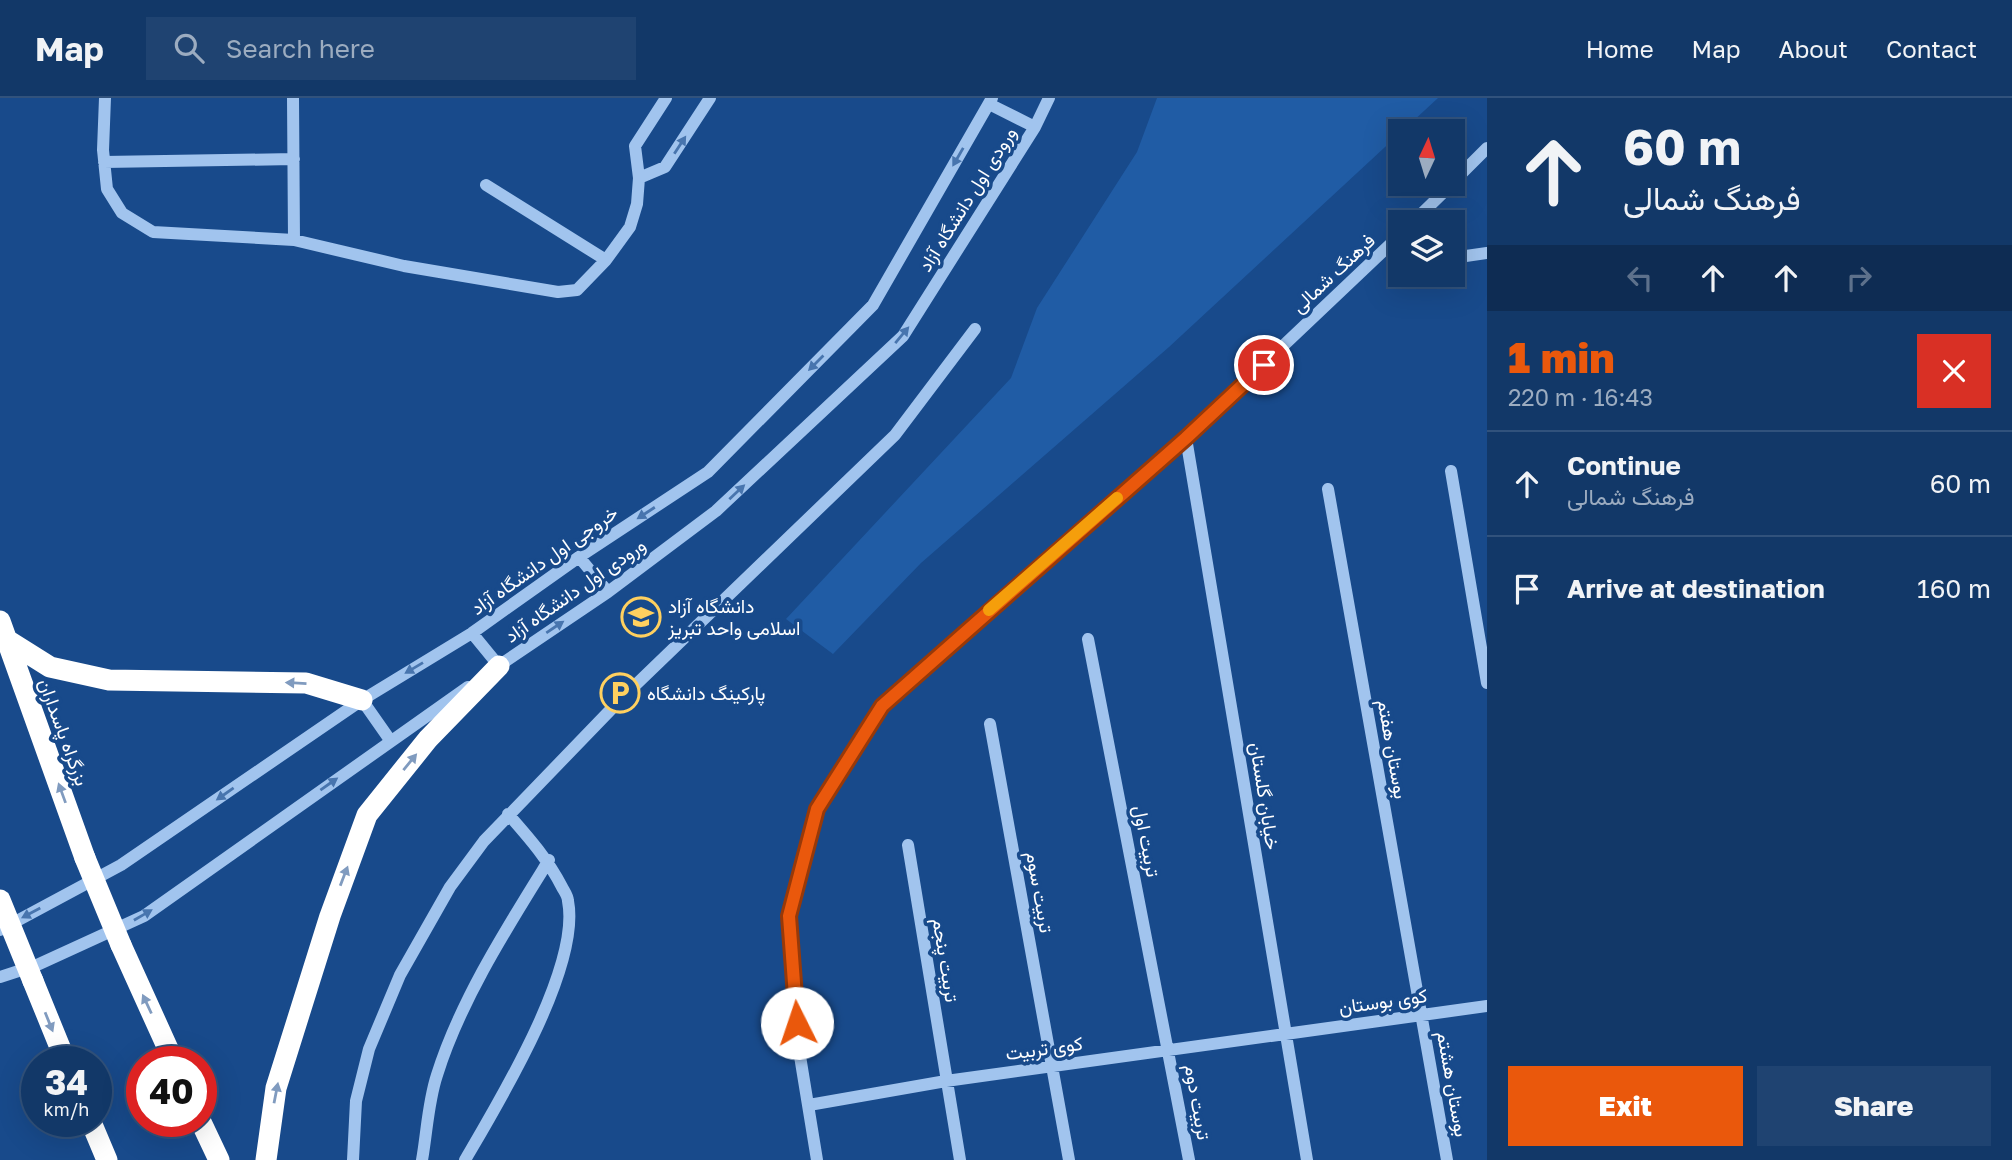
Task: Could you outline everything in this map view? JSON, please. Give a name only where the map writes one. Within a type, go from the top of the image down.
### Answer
[{"type":"highway","points":[[3,631],[50,667],[109,680],[306,683],[362,700]]},
{"type":"highway","name":"بزرگراه پاسداران","points":[[3,631],[85,858],[167,1046]]},
{"type":"highway","points":[[266,1160],[276,1088],[330,916],[367,815],[428,739],[499,666]]},
{"type":"highway","points":[[0,900],[59,1046]]},
{"type":"highway","points":[[97,1137],[107,1160]]},
{"type":"highway","points":[[208,1137],[219,1160]]},
{"type":"street","points":[[105,98],[104,162],[107,189],[122,213],[153,232],[294,240],[404,265],[558,292],[577,290],[606,260],[630,227],[637,204],[639,178],[635,146],[666,98]]},
{"type":"street","points":[[293,98],[294,240]]},
{"type":"street","points":[[639,178],[666,167],[710,98]]},
{"type":"street","name":"ورودی اول دانشگاه آزاد","points":[[0,977],[37,965],[144,916],[390,740],[608,592],[716,512],[903,336],[1035,127],[1049,98]]},
{"type":"street","points":[[990,101],[1035,127]]},
{"type":"street","name":"خروجی اول دانشگاه آزاد","points":[[0,930],[121,865],[362,700],[472,633],[579,557],[708,472],[873,304],[990,101]]},
{"type":"street","points":[[1465,170],[1487,148]]},
{"type":"street","points":[[104,162],[294,159]]},
{"type":"street","points":[[486,185],[606,260]]},
{"type":"street","points":[[1425,210],[1439,196]]},
{"type":"street","name":"فرهنگ شمالی","points":[[817,1160],[799,1050],[789,916],[817,809],[882,706],[1186,438],[1388,246]]},
{"type":"street","points":[[1465,256],[1487,253]]},
{"type":"street","points":[[353,1160],[356,1101],[366,1062],[400,975],[450,887],[484,841],[622,698],[895,435],[975,329]]},
{"type":"street","name":"خیابان گلستان","points":[[1186,438],[1307,1160]]},
{"type":"street","points":[[1451,471],[1487,683]]},
{"type":"street","name":"بوستان هفتم","points":[[1328,489],[1421,1015]]},
{"type":"street","points":[[579,557],[608,592]]},
{"type":"street","points":[[472,633],[499,666]]},
{"type":"street","name":"تربیت اول","points":[[1088,639],[1169,1050]]},
{"type":"street","points":[[362,700],[390,740]]},
{"type":"street","name":"تربیت سوم","points":[[990,724],[1069,1160]]},
{"type":"street","points":[[465,1160],[531,1037],[559,975],[568,935],[568,900],[549,860],[508,814]]},
{"type":"street","name":"تربیت پنجم","points":[[908,845],[960,1160]]},
{"type":"street","points":[[422,1160],[436,1077],[456,1026],[506,929],[549,860]]},
{"type":"street","name":"کوی بوستان","points":[[1285,1034],[1487,1006]]},
{"type":"street","name":"بوستان هشتم","points":[[1421,1015],[1447,1160]]},
{"type":"street","name":"کوی تربیت","points":[[810,1105],[1053,1066],[1285,1034]]},
{"type":"street","name":"تربیت دوم","points":[[1169,1050],[1189,1160]]},
{"type":"shaded area","points":[[1157,98],[1438,98],[1415,119],[1388,119],[1388,144],[1169,347],[921,563],[833,654],[786,619],[1011,378],[1037,308],[1137,152]]},
{"type":"slow traffic","points":[[989,610],[1117,498]]},
{"type":"place","name":"دانشگاه آزاد اسلامی واحد تبریز","points":[[641,617]]},
{"type":"place","name":"پارکینگ دانشگاه","points":[[620,693]]},
{"type":"route","points":[[797,1023],[789,916],[817,809],[882,706],[1186,438],[1264,365]]}]
